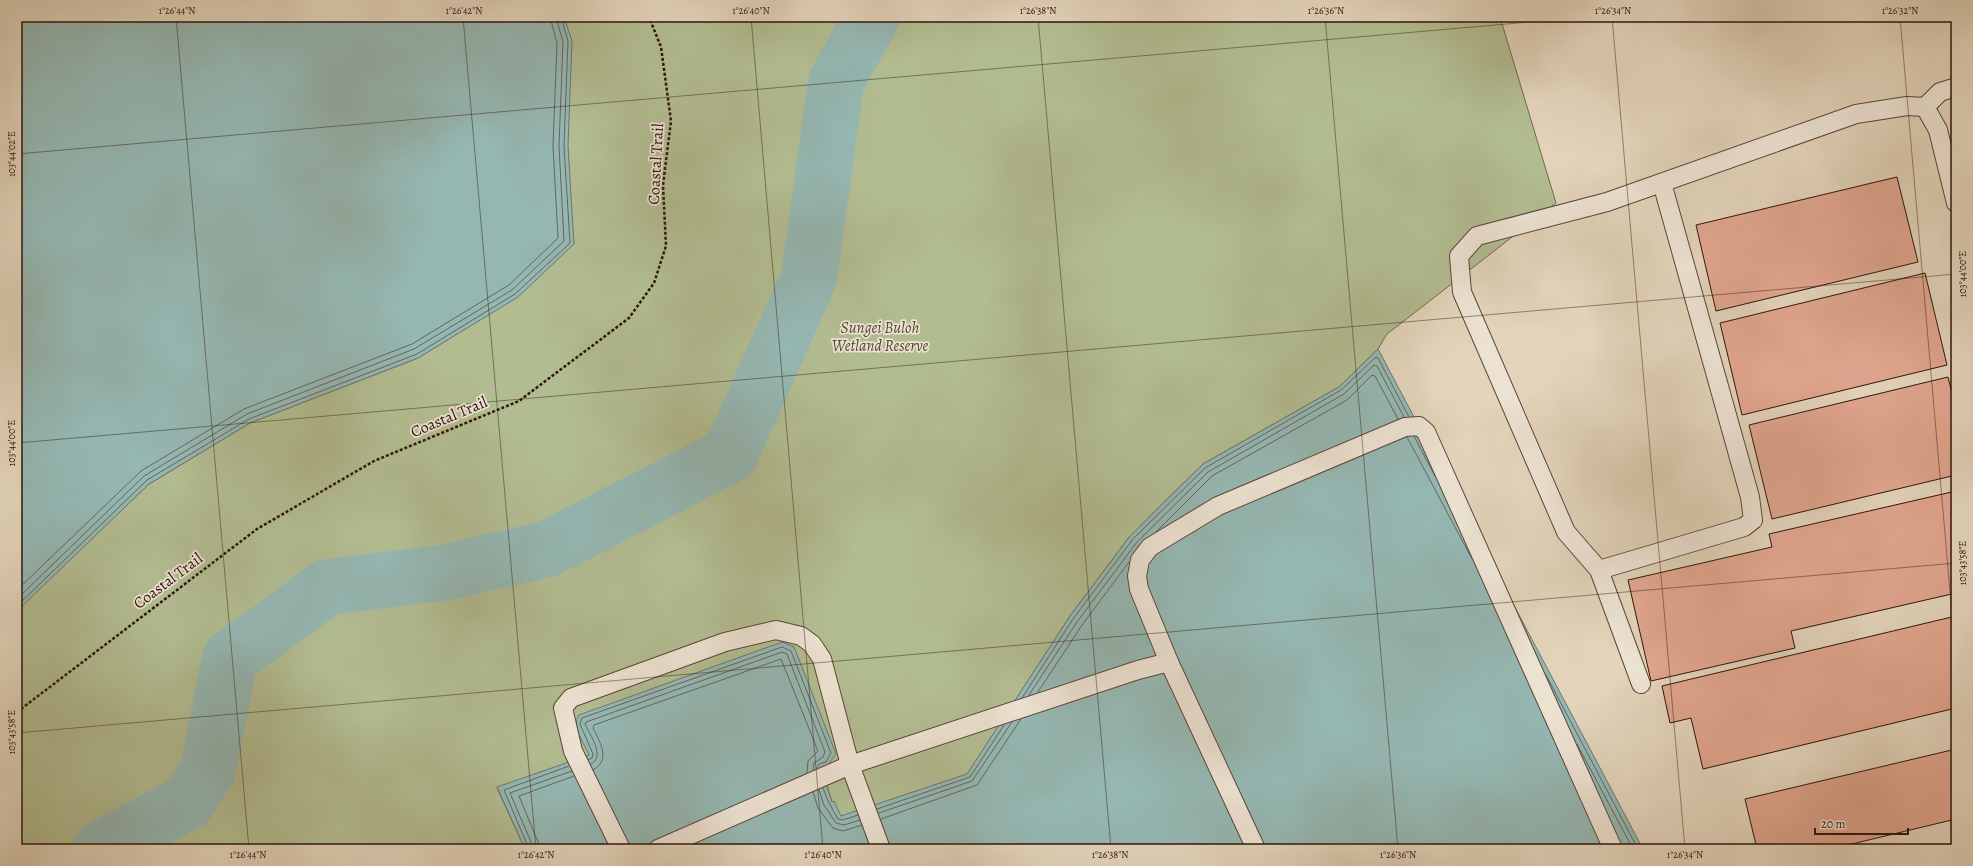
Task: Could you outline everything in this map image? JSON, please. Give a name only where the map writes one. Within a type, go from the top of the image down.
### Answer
[{"type":"lane","points":[[1641,684],[1599,570],[1566,532],[1462,292],[1459,256],[1477,236],[1607,202],[1856,114],[1907,106],[1925,107],[1940,92],[1956,88]]},
{"type":"lane","points":[[1925,107],[1938,130],[1956,203]]},
{"type":"lane","points":[[1599,570],[1744,527],[1752,520],[1750,497],[1662,183]]},
{"type":"lane","points":[[1255,849],[1169,662],[1139,589],[1137,576],[1140,560],[1150,547],[1218,506],[1405,427],[1419,426],[1426,432],[1613,849]]},
{"type":"lane","points":[[621,849],[573,751],[563,708],[571,698],[725,642],[776,630],[801,636],[812,644],[822,659],[850,765],[881,849]]},
{"type":"lane","points":[[658,849],[850,765],[1138,670],[1169,662]]},
{"type":"path","name":"Coastal Trail","points":[[17,712],[257,529],[374,461],[519,401],[629,318],[654,283],[666,246],[663,185],[671,120],[661,47],[649,17]]},
{"type":"green space","name":"Sungei Buloh Wetland Reserve","points":[[318,17],[1500,17],[1556,203],[1387,334],[1378,349],[1339,387],[1203,464],[1130,536],[1070,616],[968,774],[837,818],[795,684],[497,788],[525,849],[17,849],[17,406],[162,411],[113,518],[149,484],[250,423],[418,358],[460,332]]},
{"type":"water","points":[[17,17],[564,17],[572,41],[568,146],[574,244],[518,297],[418,358],[250,423],[149,484],[17,611]]},
{"type":"water","points":[[1378,349],[1643,849],[525,849],[497,787],[589,755],[577,729],[576,724],[579,715],[782,642],[794,647],[836,754],[828,765],[821,768],[832,802],[834,801],[841,816],[967,774],[1070,616],[1130,536],[1203,464],[1339,387]]},
{"type":"water","points":[[127,838],[158,841],[162,849],[125,849]]},
{"type":"building","points":[[1897,177],[1918,262],[1716,311],[1696,225]]},
{"type":"building","points":[[1925,273],[1947,365],[1742,415],[1720,323]]},
{"type":"building","points":[[1948,377],[1956,410],[1956,475],[1772,519],[1749,425]]},
{"type":"building","points":[[1956,491],[1956,593],[1791,631],[1795,648],[1651,681],[1628,580],[1772,547],[1769,534]]},
{"type":"building","points":[[1956,616],[1956,708],[1703,769],[1691,718],[1670,723],[1662,686]]},
{"type":"building","points":[[1956,749],[1956,819],[1831,849],[1757,849],[1745,799]]},
{"type":"waterway","points":[[100,849],[188,802],[208,770],[230,658],[328,587],[448,572],[547,549],[730,455],[809,278],[836,82],[872,17]]}]
